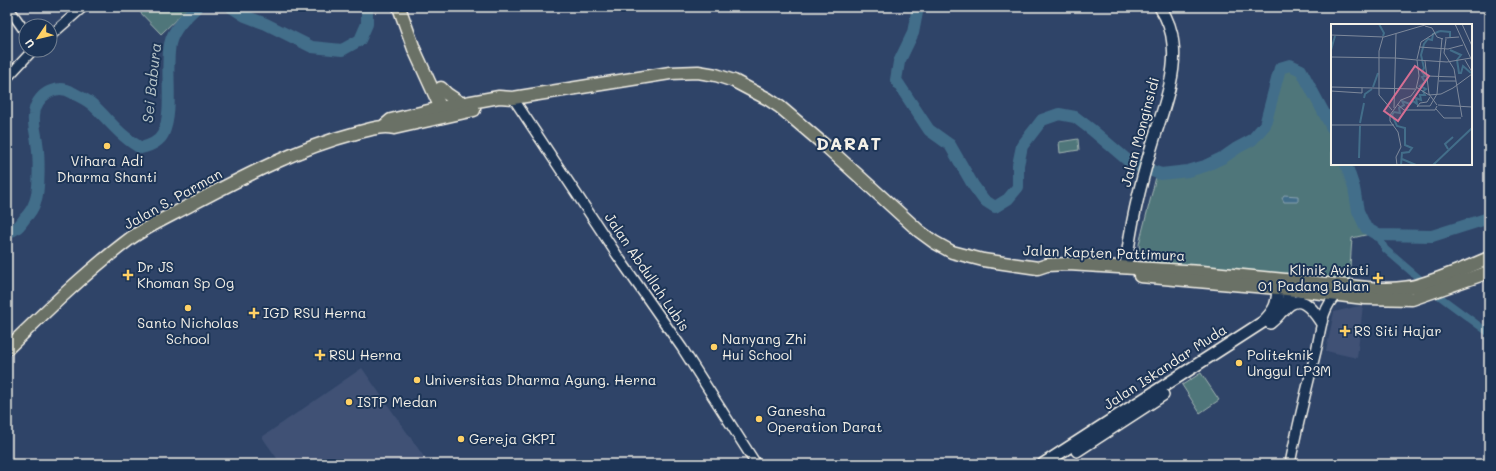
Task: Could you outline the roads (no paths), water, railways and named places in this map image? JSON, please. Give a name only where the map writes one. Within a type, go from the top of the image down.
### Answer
[{"type":"main road","points":[[399,7],[414,49],[447,111]]},
{"type":"main road","points":[[407,7],[441,88],[447,111]]},
{"type":"main road","name":"Jalan Monginsidi","points":[[1126,267],[1129,236],[1173,65],[1174,45],[1171,30],[1160,7]]},
{"type":"main road","name":"Jalan Kapten Pattimura","points":[[447,111],[462,104],[502,97],[513,98],[670,73],[698,72],[716,75],[734,81],[768,99],[828,148],[920,231],[934,242],[952,252],[983,260],[1043,270],[1289,285]]},
{"type":"main road","points":[[441,88],[462,104]]},
{"type":"main road","name":"Jalan Kapten Pattimura","points":[[447,111],[504,104],[513,98]]},
{"type":"main road","name":"Jalan S. Parman","points":[[7,349],[99,264],[150,226],[242,178],[294,154],[342,137],[384,126],[391,120],[447,111]]},
{"type":"main road","points":[[1289,285],[1379,290],[1400,289],[1418,286],[1489,258]]},
{"type":"main road","name":"Jalan Kapten Pattimura","points":[[1043,270],[1047,265],[1068,264],[1126,267],[1202,272],[1289,285]]},
{"type":"main road","points":[[1289,285],[1336,295],[1365,298],[1412,299],[1489,272]]},
{"type":"main road","name":"Jalan Iskandar Muda","points":[[1043,464],[1137,408],[1265,328],[1284,310],[1289,285]]},
{"type":"main road","name":"Jalan Iskandar Muda","points":[[1056,464],[1263,322],[1274,311],[1277,301],[1289,285]]},
{"type":"main road","points":[[1284,310],[1292,303],[1302,302],[1309,305],[1321,322]]},
{"type":"street","points":[[8,7],[18,22]]},
{"type":"street","points":[[58,29],[84,7]]},
{"type":"street","points":[[7,78],[26,58]]},
{"type":"street","name":"Jalan Abdullah Lubis","points":[[513,98],[682,348],[756,464]]},
{"type":"street","points":[[1289,285],[1312,306],[1321,322]]},
{"type":"street","points":[[1290,464],[1316,352],[1321,322],[1328,304],[1336,295]]},
{"type":"waterway","name":"Sei Babura","points":[[7,232],[15,229],[28,215],[37,197],[39,164],[34,115],[35,108],[42,97],[53,90],[66,90],[92,104],[134,144],[141,148],[154,143],[163,134],[168,114],[168,66],[170,44],[174,33],[180,24],[197,7]]},
{"type":"waterway","name":"Sei Babura","points":[[231,7],[245,16],[266,24],[312,47],[342,50],[360,40],[367,24],[367,7]]},
{"type":"waterway","name":"Sei Babura","points":[[918,7],[913,33],[899,62],[896,80],[929,130],[950,145],[973,185],[984,200],[995,207],[1008,199],[1018,187],[1018,165],[1022,146],[1042,120],[1059,114],[1075,117],[1132,164],[1161,174],[1188,171],[1205,166],[1224,157],[1252,140],[1265,125],[1280,68],[1290,65],[1301,70],[1331,126]]},
{"type":"waterway","name":"Sei Babura","points":[[1346,165],[1354,188],[1358,211],[1366,228],[1378,235],[1432,236],[1489,218]]},
{"type":"waterway","points":[[1378,235],[1385,249],[1421,280]]},
{"type":"waterway","points":[[1439,296],[1489,333]]},
{"type":"place","name":"Vihara Adi Dharma Shanti","points":[[107,146]]},
{"type":"place","name":"Dr JS Khoman Sp Og","points":[[128,275]]},
{"type":"place","name":"Klinik Aviati 01 Padang Bulan","points":[[1378,278]]},
{"type":"place","name":"Santo Nicholas School","points":[[188,308]]},
{"type":"place","name":"IGD RSU Herna","points":[[254,313]]},
{"type":"place","name":"RS Siti Hajar","points":[[1345,331]]},
{"type":"place","name":"Nanyang Zhi Hui School","points":[[714,347]]},
{"type":"place","name":"RSU Herna","points":[[320,355]]},
{"type":"place","name":"Politeknik Unggul LP3M","points":[[1239,363]]},
{"type":"place","name":"Universitas Dharma Agung. Herna","points":[[417,380]]},
{"type":"place","name":"ISTP Medan","points":[[349,402]]},
{"type":"place","name":"Ganesha Operation Darat","points":[[759,419]]},
{"type":"place","name":"Gereja GKPI","points":[[461,439]]},
{"type":"district","name":"DARAT","points":[[849,144]]}]
